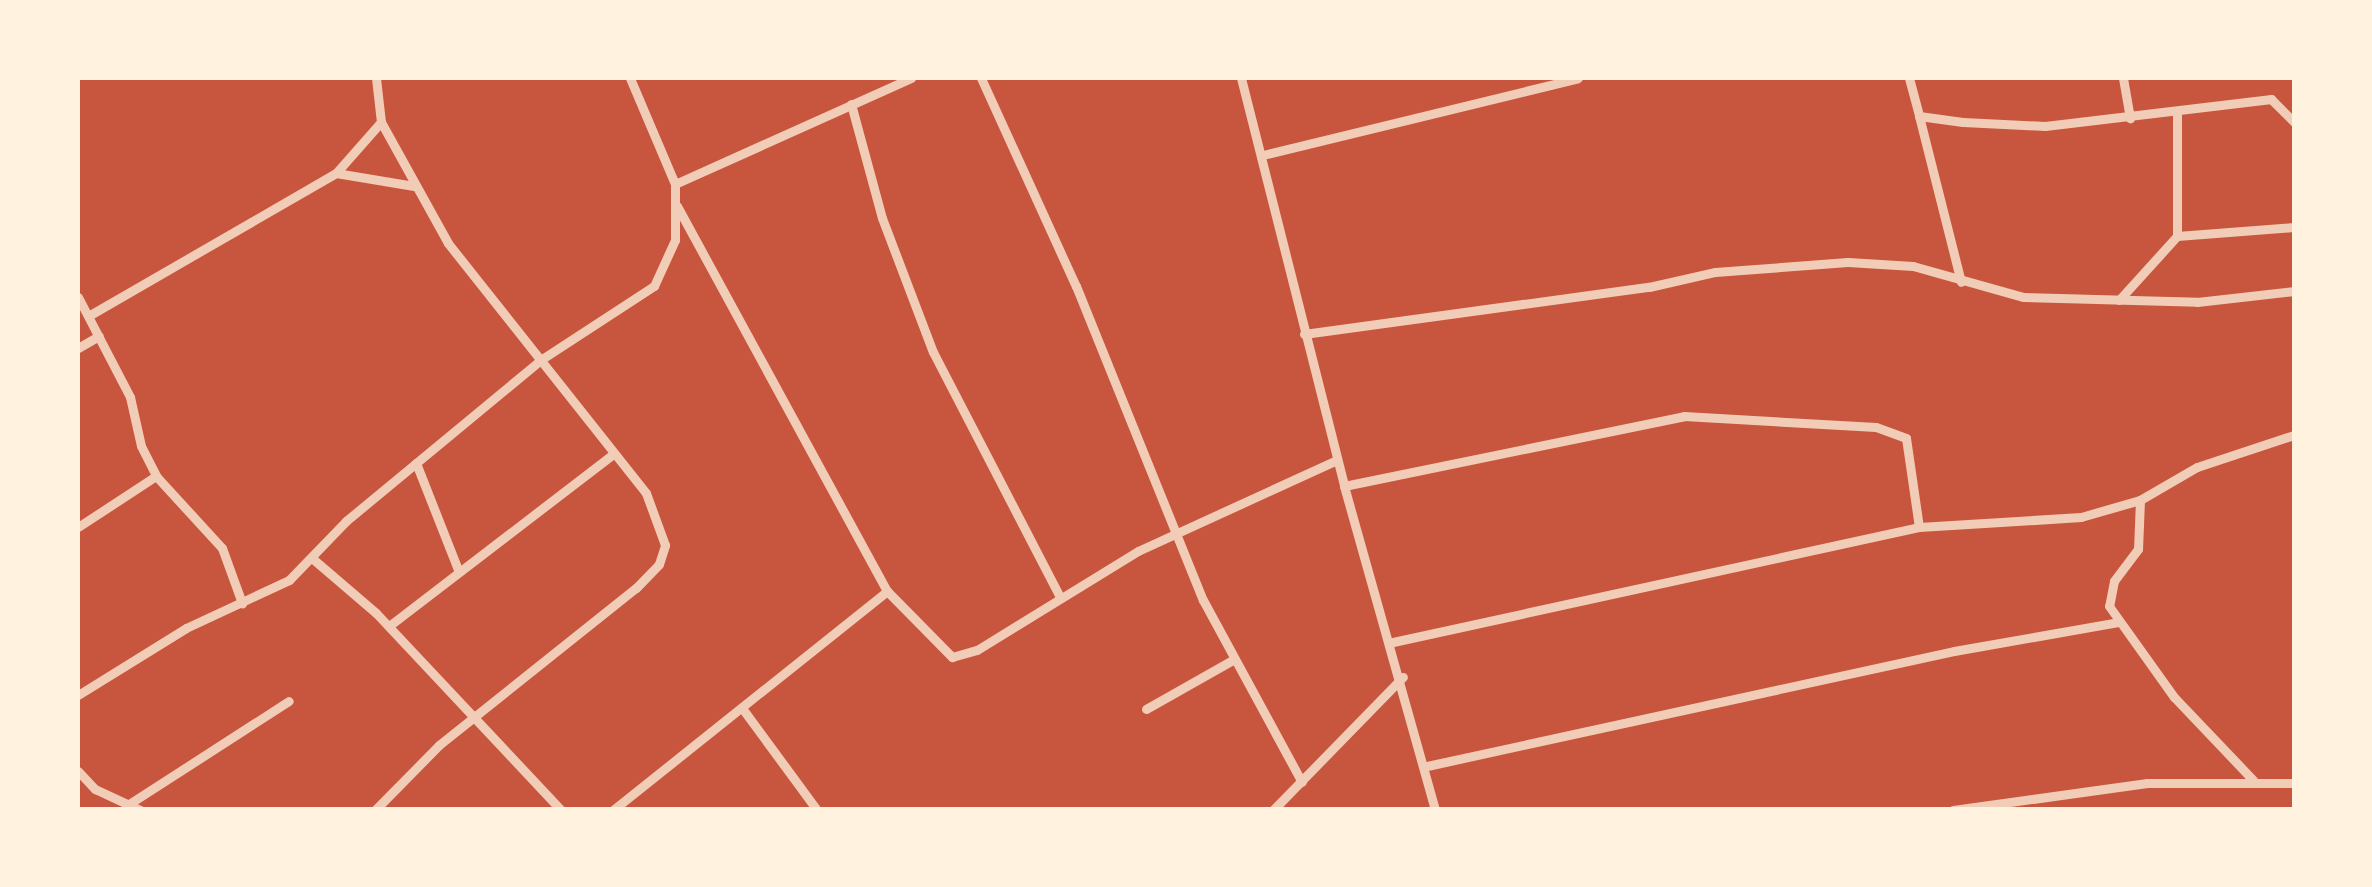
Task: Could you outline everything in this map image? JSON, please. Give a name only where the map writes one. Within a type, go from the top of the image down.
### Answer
[{"type":"street","points":[[375,810],[473,718],[578,639],[659,564],[662,523],[542,359],[465,268],[414,186],[381,122],[376,78]]},
{"type":"street","points":[[78,695],[171,636],[289,580],[346,520],[542,359],[654,286],[675,240],[675,184],[630,78]]},
{"type":"street","points":[[675,184],[762,150],[910,78]]},
{"type":"street","points":[[981,78],[1084,304],[1175,535],[1231,661],[1302,782]]},
{"type":"street","points":[[1241,78],[1337,460],[1403,677],[1435,810]]},
{"type":"street","points":[[1263,155],[1578,78]]},
{"type":"street","points":[[1909,78],[1961,282]]},
{"type":"street","points":[[2124,78],[2130,118]]},
{"type":"street","points":[[1918,116],[2044,126],[2272,98],[2294,122]]},
{"type":"street","points":[[852,104],[914,307],[1060,595]]},
{"type":"street","points":[[2119,300],[2177,236],[2176,111]]},
{"type":"street","points":[[90,315],[336,173],[381,122]]},
{"type":"street","points":[[336,173],[414,186]]},
{"type":"street","points":[[677,206],[887,591],[952,658],[978,650],[1060,595],[1175,535],[1337,460]]},
{"type":"street","points":[[2177,236],[2294,227]]},
{"type":"street","points":[[1304,334],[1780,265],[1874,262],[2024,297],[2197,302],[2294,291]]},
{"type":"street","points":[[78,297],[130,397],[141,446],[156,476],[222,548],[242,603]]},
{"type":"street","points":[[78,348],[98,336]]},
{"type":"street","points":[[1344,486],[1684,416],[1876,428],[1906,438],[1919,527]]},
{"type":"street","points":[[1393,642],[1919,527],[2081,516],[2140,500],[2197,467],[2294,435]]},
{"type":"street","points":[[389,626],[613,454]]},
{"type":"street","points":[[416,463],[459,572]]},
{"type":"street","points":[[78,527],[156,476]]},
{"type":"street","points":[[2140,500],[2138,549],[2111,587],[2109,606],[2174,697],[2253,780]]},
{"type":"street","points":[[313,559],[389,626],[561,810]]},
{"type":"street","points":[[613,810],[887,591]]},
{"type":"street","points":[[1427,766],[1954,651],[2120,622]]},
{"type":"street","points":[[1146,709],[1231,661]]},
{"type":"street","points":[[1273,810],[1403,677]]},
{"type":"street","points":[[129,804],[289,701]]},
{"type":"street","points":[[742,708],[818,810]]},
{"type":"street","points":[[78,771],[95,789],[140,810]]},
{"type":"street","points":[[1952,810],[2147,782],[2294,783]]}]
